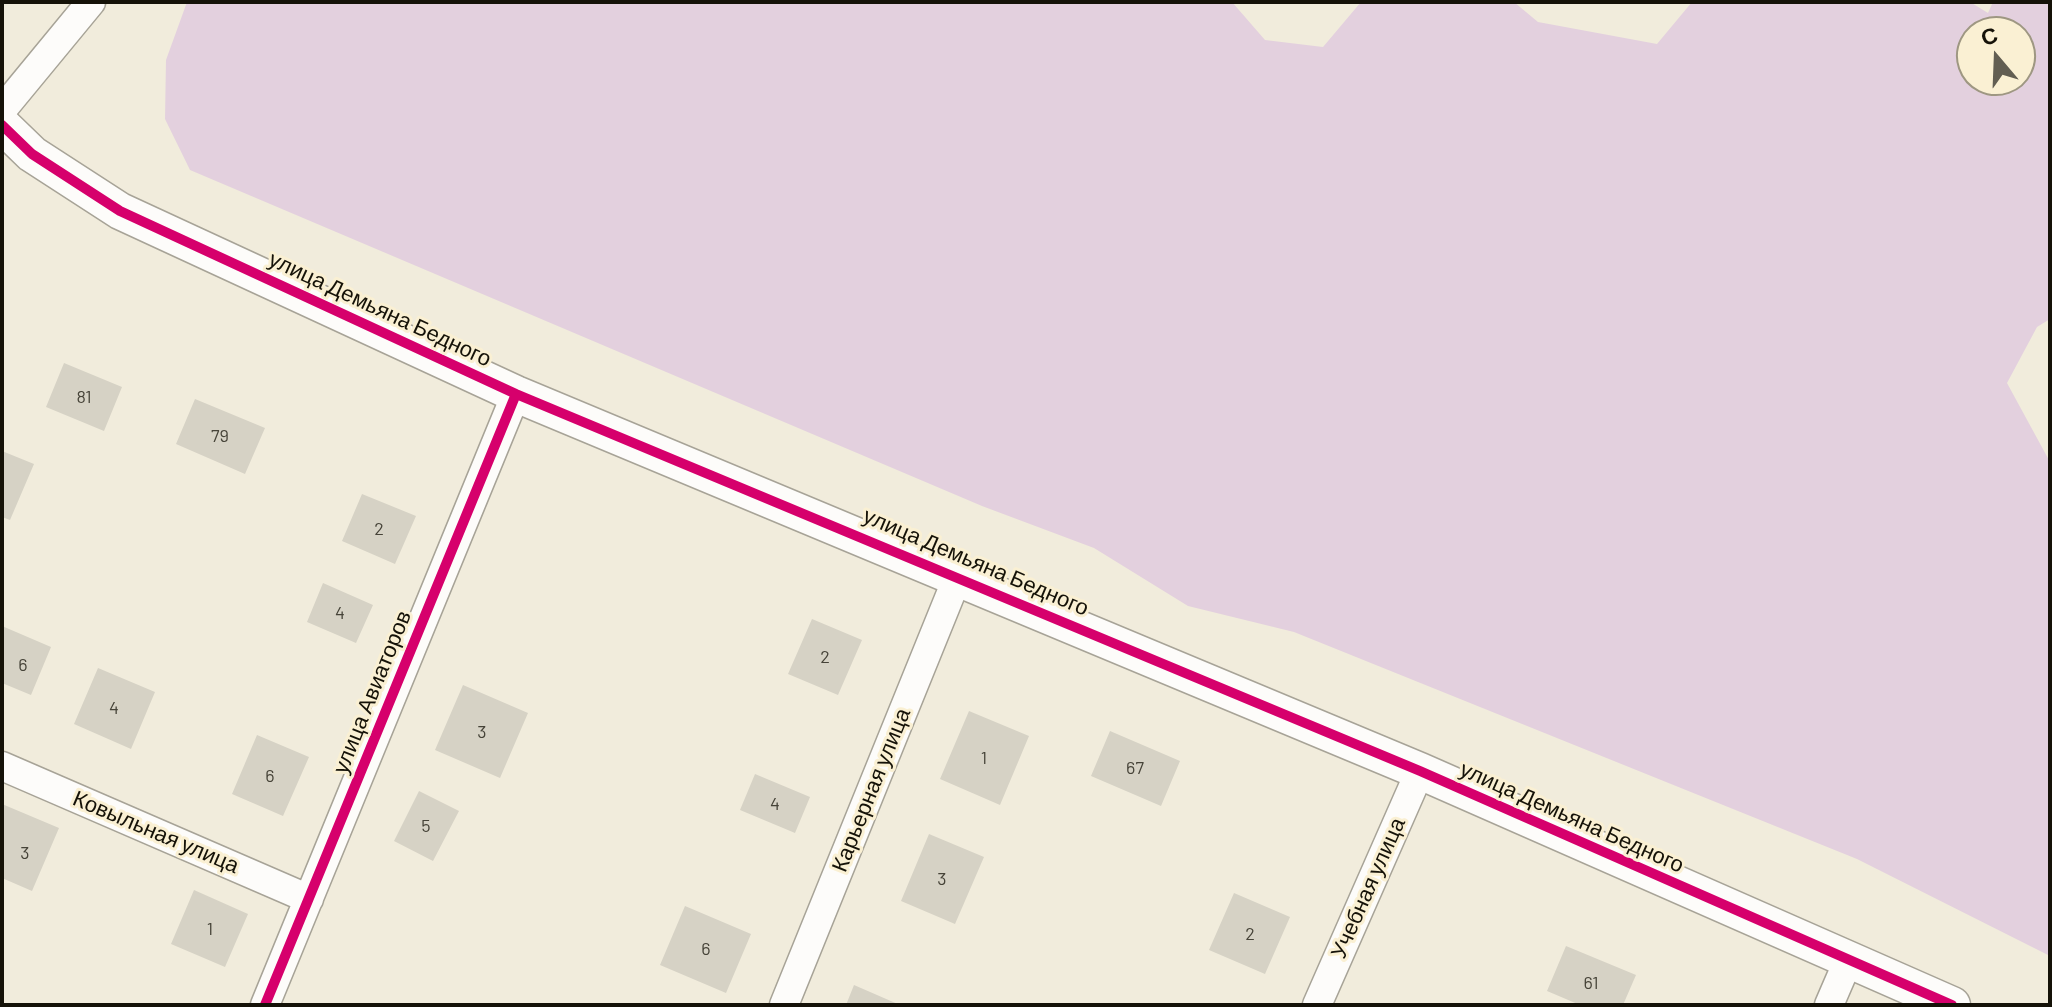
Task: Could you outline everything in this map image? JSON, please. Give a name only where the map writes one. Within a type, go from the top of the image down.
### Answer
[{"type":"street","points":[[2,110],[91,2]]},
{"type":"street","name":"улица Демьяна Бедного","points":[[2,125],[32,154],[120,211],[516,394],[1420,771],[1952,1005]]},
{"type":"street","name":"улица Авиаторов","points":[[265,1005],[516,394]]},
{"type":"street","name":"Карьерная улица","points":[[784,1005],[958,576]]},
{"type":"street","name":"Ковыльная улица","points":[[2,766],[309,899]]},
{"type":"street","name":"Учебная улица","points":[[1317,1005],[1420,771]]},
{"type":"street","points":[[1829,1005],[1848,961]]},
{"type":"shaded area","points":[[187,2],[1232,2],[1265,40],[1323,47],[1361,2],[1514,2],[1538,22],[1657,44],[1692,2],[1970,2],[1988,13],[1993,2],[2050,2],[2050,319],[2037,327],[2007,383],[2050,462],[2050,956],[1857,859],[1294,632],[1188,606],[1094,548],[982,506],[190,170],[165,119],[166,60]]},
{"type":"building","points":[[64,363],[122,387],[104,431],[46,407]]},
{"type":"building","points":[[195,399],[265,428],[245,474],[176,444]]},
{"type":"building","points":[[2,451],[34,464],[10,520],[2,517]]},
{"type":"building","points":[[362,494],[416,516],[395,564],[342,541]]},
{"type":"building","points":[[323,583],[373,605],[356,643],[307,622]]},
{"type":"building","points":[[812,619],[862,640],[838,695],[788,674]]},
{"type":"building","points":[[2,626],[51,647],[31,695],[2,683]]},
{"type":"building","points":[[98,668],[155,692],[131,749],[74,724]]},
{"type":"building","points":[[463,685],[528,713],[500,778],[435,750]]},
{"type":"building","points":[[969,711],[1029,736],[1000,805],[940,779]]},
{"type":"building","points":[[1110,731],[1180,761],[1161,806],[1091,776]]},
{"type":"building","points":[[257,735],[309,757],[283,816],[232,794]]},
{"type":"building","points":[[755,774],[810,797],[795,833],[740,810]]},
{"type":"building","points":[[419,791],[459,811],[433,861],[394,841]]},
{"type":"building","points":[[2,804],[59,828],[32,891],[2,878]]},
{"type":"building","points":[[929,834],[984,857],[955,924],[901,901]]},
{"type":"building","points":[[194,890],[248,914],[225,967],[171,944]]},
{"type":"building","points":[[1234,893],[1290,917],[1265,974],[1209,950]]},
{"type":"building","points":[[685,906],[751,934],[726,993],[660,965]]},
{"type":"building","points":[[1566,946],[1636,975],[1623,1005],[1580,1005],[1547,991]]},
{"type":"building","points":[[854,985],[900,1005],[846,1005]]},
{"type":"cycle path","points":[[2,125],[32,154],[120,211],[516,394],[1420,771],[1952,1005]]},
{"type":"cycle path","points":[[265,1005],[516,394]]}]
